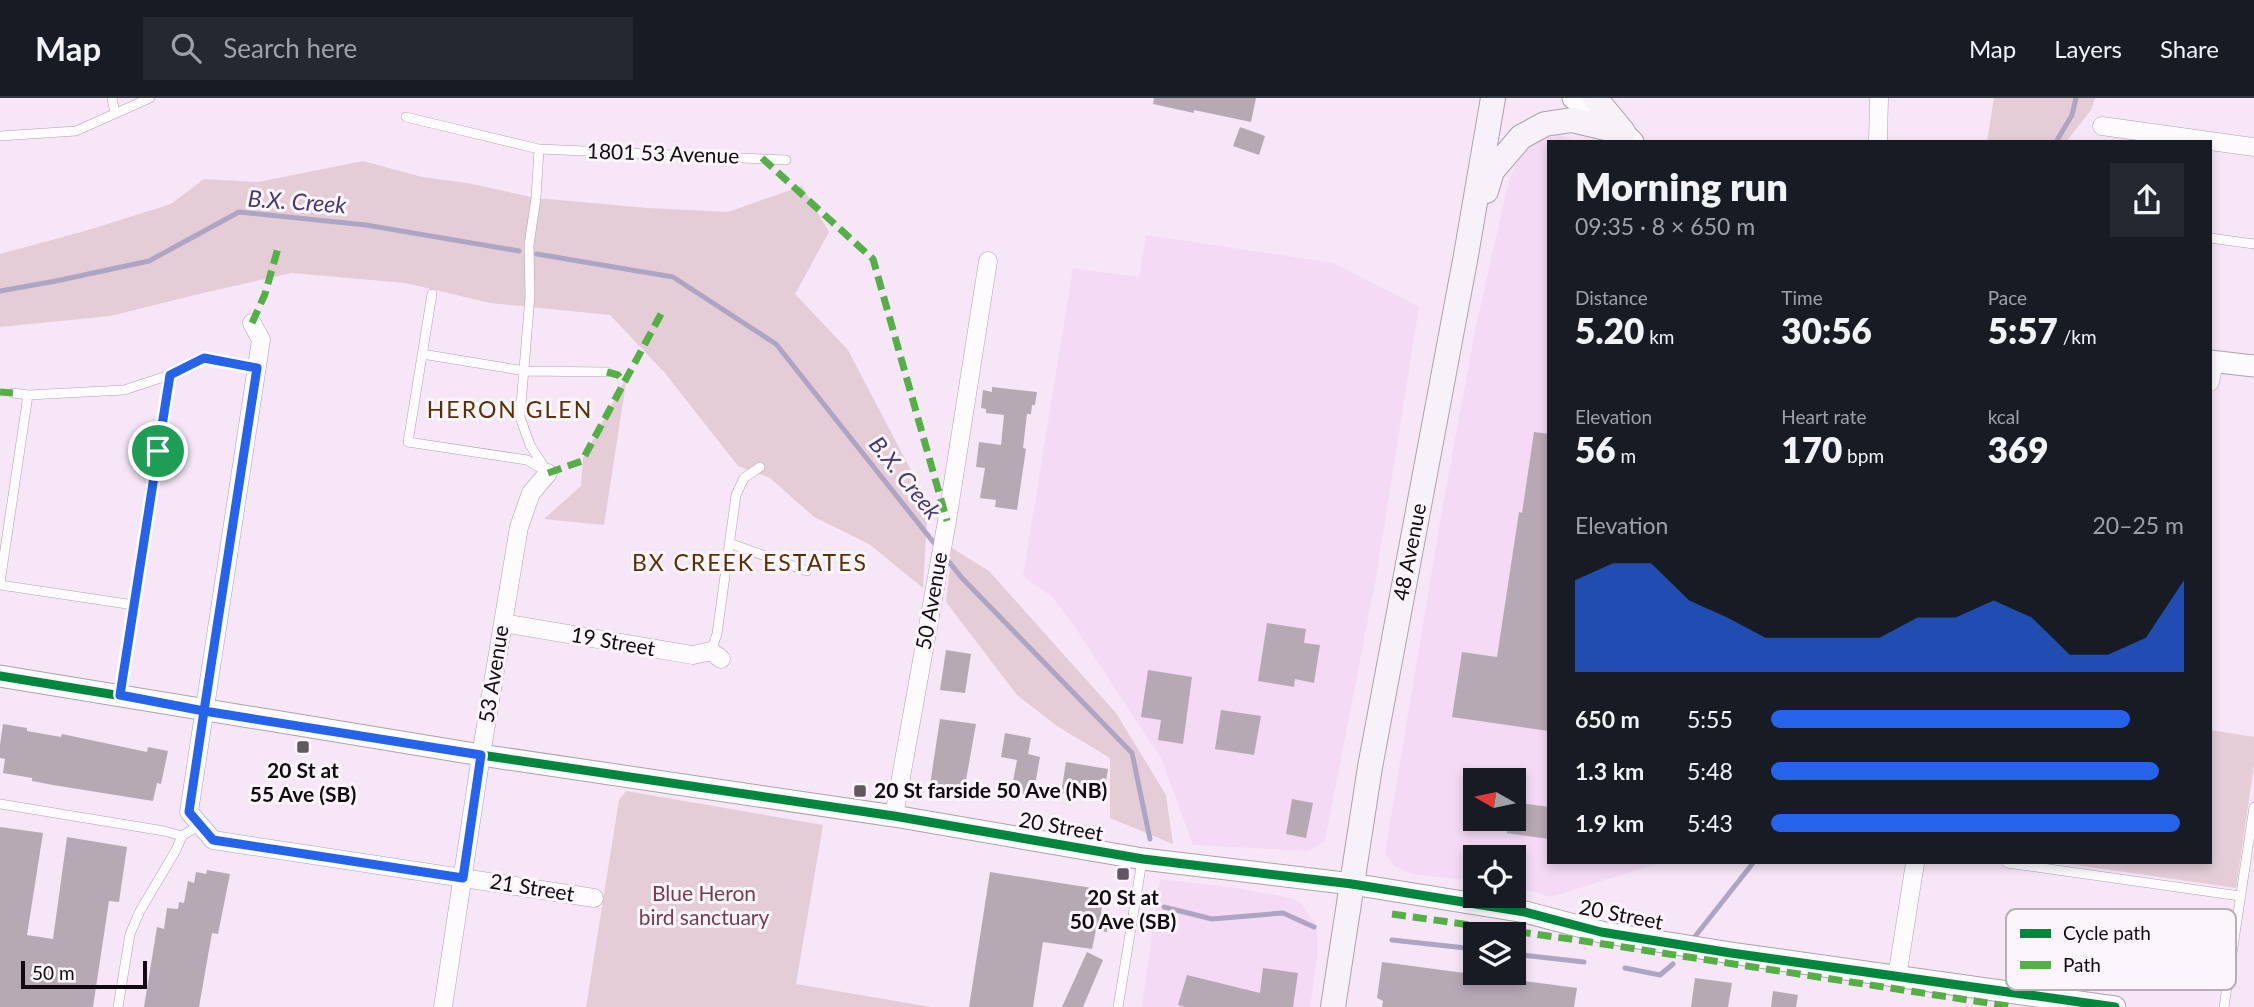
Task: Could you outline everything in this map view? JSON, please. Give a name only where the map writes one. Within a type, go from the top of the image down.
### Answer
[{"type":"main road","name":"48 Avenue","points":[[1333,1007],[1370,767],[1493,98]]},
{"type":"main road","points":[[1595,98],[1628,137]]},
{"type":"main road","points":[[1465,255],[1492,171],[1521,137],[1545,124],[1572,120],[1628,137]]},
{"type":"street","points":[[1573,98],[1628,137]]},
{"type":"street","points":[[1878,140],[1879,98]]},
{"type":"street","points":[[2102,126],[2203,140]]},
{"type":"street","points":[[2212,141],[2254,147]]},
{"type":"street","name":"50 Avenue","points":[[894,816],[944,539],[988,261]]},
{"type":"street","points":[[200,825],[189,812],[261,340],[252,323]]},
{"type":"street","points":[[2212,368],[2254,366]]},
{"type":"street","name":"53 Avenue","points":[[443,1007],[519,527],[531,493],[548,473]]},
{"type":"street","name":"19 Street","points":[[503,623],[693,655],[716,655]]},
{"type":"street","name":"20 Street","points":[[0,676],[481,755],[894,816],[1143,859],[1352,884],[1525,912],[1601,932],[2115,1007]]},
{"type":"street","name":"21 Street","points":[[200,825],[213,840],[594,898]]},
{"type":"street","points":[[1897,977],[1915,864]]},
{"type":"lane","points":[[112,98],[115,113]]},
{"type":"lane","points":[[0,136],[76,131],[150,98]]},
{"type":"lane","name":"1801 53 Avenue","points":[[406,117],[540,149],[786,160]]},
{"type":"lane","points":[[540,149],[529,246],[530,296],[520,417],[530,444],[548,473]]},
{"type":"lane","points":[[2212,238],[2254,244]]},
{"type":"lane","points":[[432,293],[408,442],[527,460],[548,473]]},
{"type":"lane","points":[[422,354],[525,371],[607,372]]},
{"type":"lane","points":[[13,393],[28,395],[124,390],[170,375],[204,358],[257,368]]},
{"type":"lane","points":[[120,695],[170,375]]},
{"type":"lane","points":[[28,395],[0,584],[134,605]]},
{"type":"lane","points":[[716,655],[736,495],[744,478],[760,467]]},
{"type":"lane","points":[[729,543],[807,571]]},
{"type":"lane","points":[[0,804],[182,836]]},
{"type":"lane","points":[[2236,924],[2254,807]]},
{"type":"lane","points":[[118,1007],[130,934],[139,911],[182,836],[200,825]]},
{"type":"lane","points":[[1118,1007],[1143,859]]},
{"type":"lane","points":[[2014,864],[2240,896]]},
{"type":"shaded area","points":[[1560,135],[1573,140],[1547,140],[1547,864],[1656,864],[1551,897],[1526,890],[1526,845],[1463,845],[1463,880],[1412,874],[1394,866],[1385,853],[1442,510],[1475,331],[1509,180],[1522,153],[1540,140]]},
{"type":"shaded area","points":[[1146,235],[1334,263],[1419,307],[1376,578],[1325,841],[1309,851],[1193,845],[1162,760],[1071,621],[1052,597],[1023,576],[1073,268],[1139,277]]},
{"type":"shaded area","points":[[1160,879],[1235,888],[1287,897],[1300,902],[1317,926],[1317,958],[1310,1007],[1142,1007]]},
{"type":"green space","points":[[1994,98],[2095,98],[2091,110],[2068,140],[1987,140]]},
{"type":"green space","points":[[363,161],[422,177],[467,183],[536,198],[648,208],[728,212],[802,186],[829,232],[795,294],[848,350],[928,503],[923,588],[869,544],[814,517],[770,478],[738,466],[665,373],[610,315],[490,303],[406,283],[291,273],[110,316],[0,327],[0,254],[171,204],[204,179],[258,182]]},
{"type":"green space","points":[[627,376],[604,525],[544,519],[581,486],[583,458]]},
{"type":"green space","points":[[952,548],[989,571],[1116,713],[1166,795],[1173,844],[1110,818],[1110,758],[1057,726],[1017,695],[946,602]]},
{"type":"green space","points":[[2212,730],[2254,737],[2254,765],[2236,888],[2069,864],[2212,864]]},
{"type":"green space","name":"Blue Heron bird sanctuary","points":[[626,791],[823,825],[796,984],[931,1007],[586,1007],[619,800]]},
{"type":"building","points":[[1154,98],[1256,98],[1251,122],[1153,104]]},
{"type":"building","points":[[1240,127],[1265,136],[1259,155],[1233,146]]},
{"type":"building","points":[[992,387],[1037,392],[1031,414],[1027,414],[1023,448],[1026,449],[1017,510],[995,507],[996,500],[980,498],[985,468],[976,467],[979,442],[1001,445],[1004,415],[986,413],[986,409],[981,408],[983,390],[992,392]]},
{"type":"building","points":[[1534,432],[1547,434],[1547,731],[1452,717],[1462,652],[1497,657],[1519,512],[1522,513]]},
{"type":"building","points":[[1267,623],[1306,629],[1304,643],[1320,645],[1314,683],[1295,679],[1294,687],[1258,681]]},
{"type":"building","points":[[946,650],[971,654],[965,693],[940,690]]},
{"type":"building","points":[[1148,670],[1192,677],[1183,744],[1158,740],[1161,720],[1141,717]]},
{"type":"building","points":[[1221,710],[1261,716],[1254,755],[1215,749]]},
{"type":"building","points":[[940,719],[976,724],[963,797],[929,791]]},
{"type":"building","points":[[3,724],[27,728],[27,731],[61,737],[62,734],[147,752],[148,747],[168,751],[161,784],[157,783],[153,801],[53,785],[3,773],[5,759],[0,758],[0,745]]},
{"type":"building","points":[[1005,733],[1031,738],[1028,754],[1040,757],[1033,796],[1011,792],[1017,760],[1001,757]]},
{"type":"building","points":[[1066,762],[1108,769],[1103,800],[1061,793]]},
{"type":"building","points":[[1292,799],[1313,803],[1306,838],[1286,834]]},
{"type":"building","points":[[1526,804],[1547,807],[1547,839],[1507,833],[1526,831]]},
{"type":"building","points":[[0,827],[43,833],[27,935],[53,939],[67,837],[127,847],[119,902],[109,901],[93,1007],[0,1007]]},
{"type":"building","points":[[207,870],[230,874],[218,934],[212,933],[199,1007],[144,1007],[157,927],[164,929],[167,908],[178,909],[179,902],[184,903],[188,881],[194,883],[196,872],[206,874]]},
{"type":"building","points":[[990,872],[1098,889],[1097,897],[1103,898],[1101,913],[1110,914],[1107,932],[1096,930],[1092,949],[1043,942],[1033,1007],[969,1007]]},
{"type":"building","points":[[1087,952],[1103,960],[1083,1007],[1062,1007]]},
{"type":"building","points":[[1382,962],[1463,973],[1463,985],[1526,985],[1526,981],[1577,988],[1574,1007],[1382,1007],[1383,1001],[1377,998]]},
{"type":"building","points":[[1263,968],[1298,973],[1293,1007],[1178,1005],[1187,975],[1260,993]]},
{"type":"building","points":[[1695,978],[1732,983],[1728,1007],[1691,1007]]},
{"type":"building","points":[[1773,991],[1798,995],[1796,1007],[1771,1007]]},
{"type":"waterway","name":"B.X. Creek","points":[[2057,140],[2072,115],[2076,98]]},
{"type":"waterway","name":"B.X. Creek","points":[[0,291],[149,261],[239,212],[366,225],[519,251]]},
{"type":"waterway","name":"B.X. Creek","points":[[537,254],[673,277],[776,344],[938,548]]},
{"type":"waterway","name":"B.X. Creek","points":[[946,558],[961,577],[1132,753],[1150,839]]},
{"type":"waterway","name":"B.X. Creek","points":[[1693,939],[1752,864]]},
{"type":"waterway","name":"B.X. Creek","points":[[1164,907],[1212,919],[1283,913],[1314,927]]},
{"type":"waterway","name":"B.X. Creek","points":[[1392,940],[1463,948]]},
{"type":"waterway","name":"B.X. Creek","points":[[1526,955],[1584,962]]},
{"type":"waterway","name":"B.X. Creek","points":[[1625,968],[1660,975],[1673,964]]},
{"type":"marked path","points":[[762,158],[873,259],[947,521]]},
{"type":"marked path","points":[[252,323],[265,294],[278,248]]},
{"type":"marked path","points":[[548,473],[582,461],[661,314]]},
{"type":"marked path","points":[[607,372],[618,375],[624,382]]},
{"type":"marked path","points":[[0,392],[13,393]]},
{"type":"marked path","points":[[1392,914],[2014,1007]]},
{"type":"cycle path","points":[[0,676],[481,755],[894,816],[1143,859],[1352,884],[1525,912],[1601,932],[1731,953],[2115,1007]]},
{"type":"place","name":"20 St at 55 Ave (SB)","points":[[303,747]]},
{"type":"place","name":"20 St farside 50 Ave (NB)","points":[[860,791]]},
{"type":"place","name":"20 St at 50 Ave (SB)","points":[[1123,874]]},
{"type":"district","name":"HERON GLEN","points":[[510,410]]},
{"type":"district","name":"BX CREEK ESTATES","points":[[750,563]]},
{"type":"route","points":[[158,451],[120,695],[204,711],[189,812],[213,840],[463,878],[481,755],[204,711],[257,368],[204,358],[170,375],[158,451]]}]
